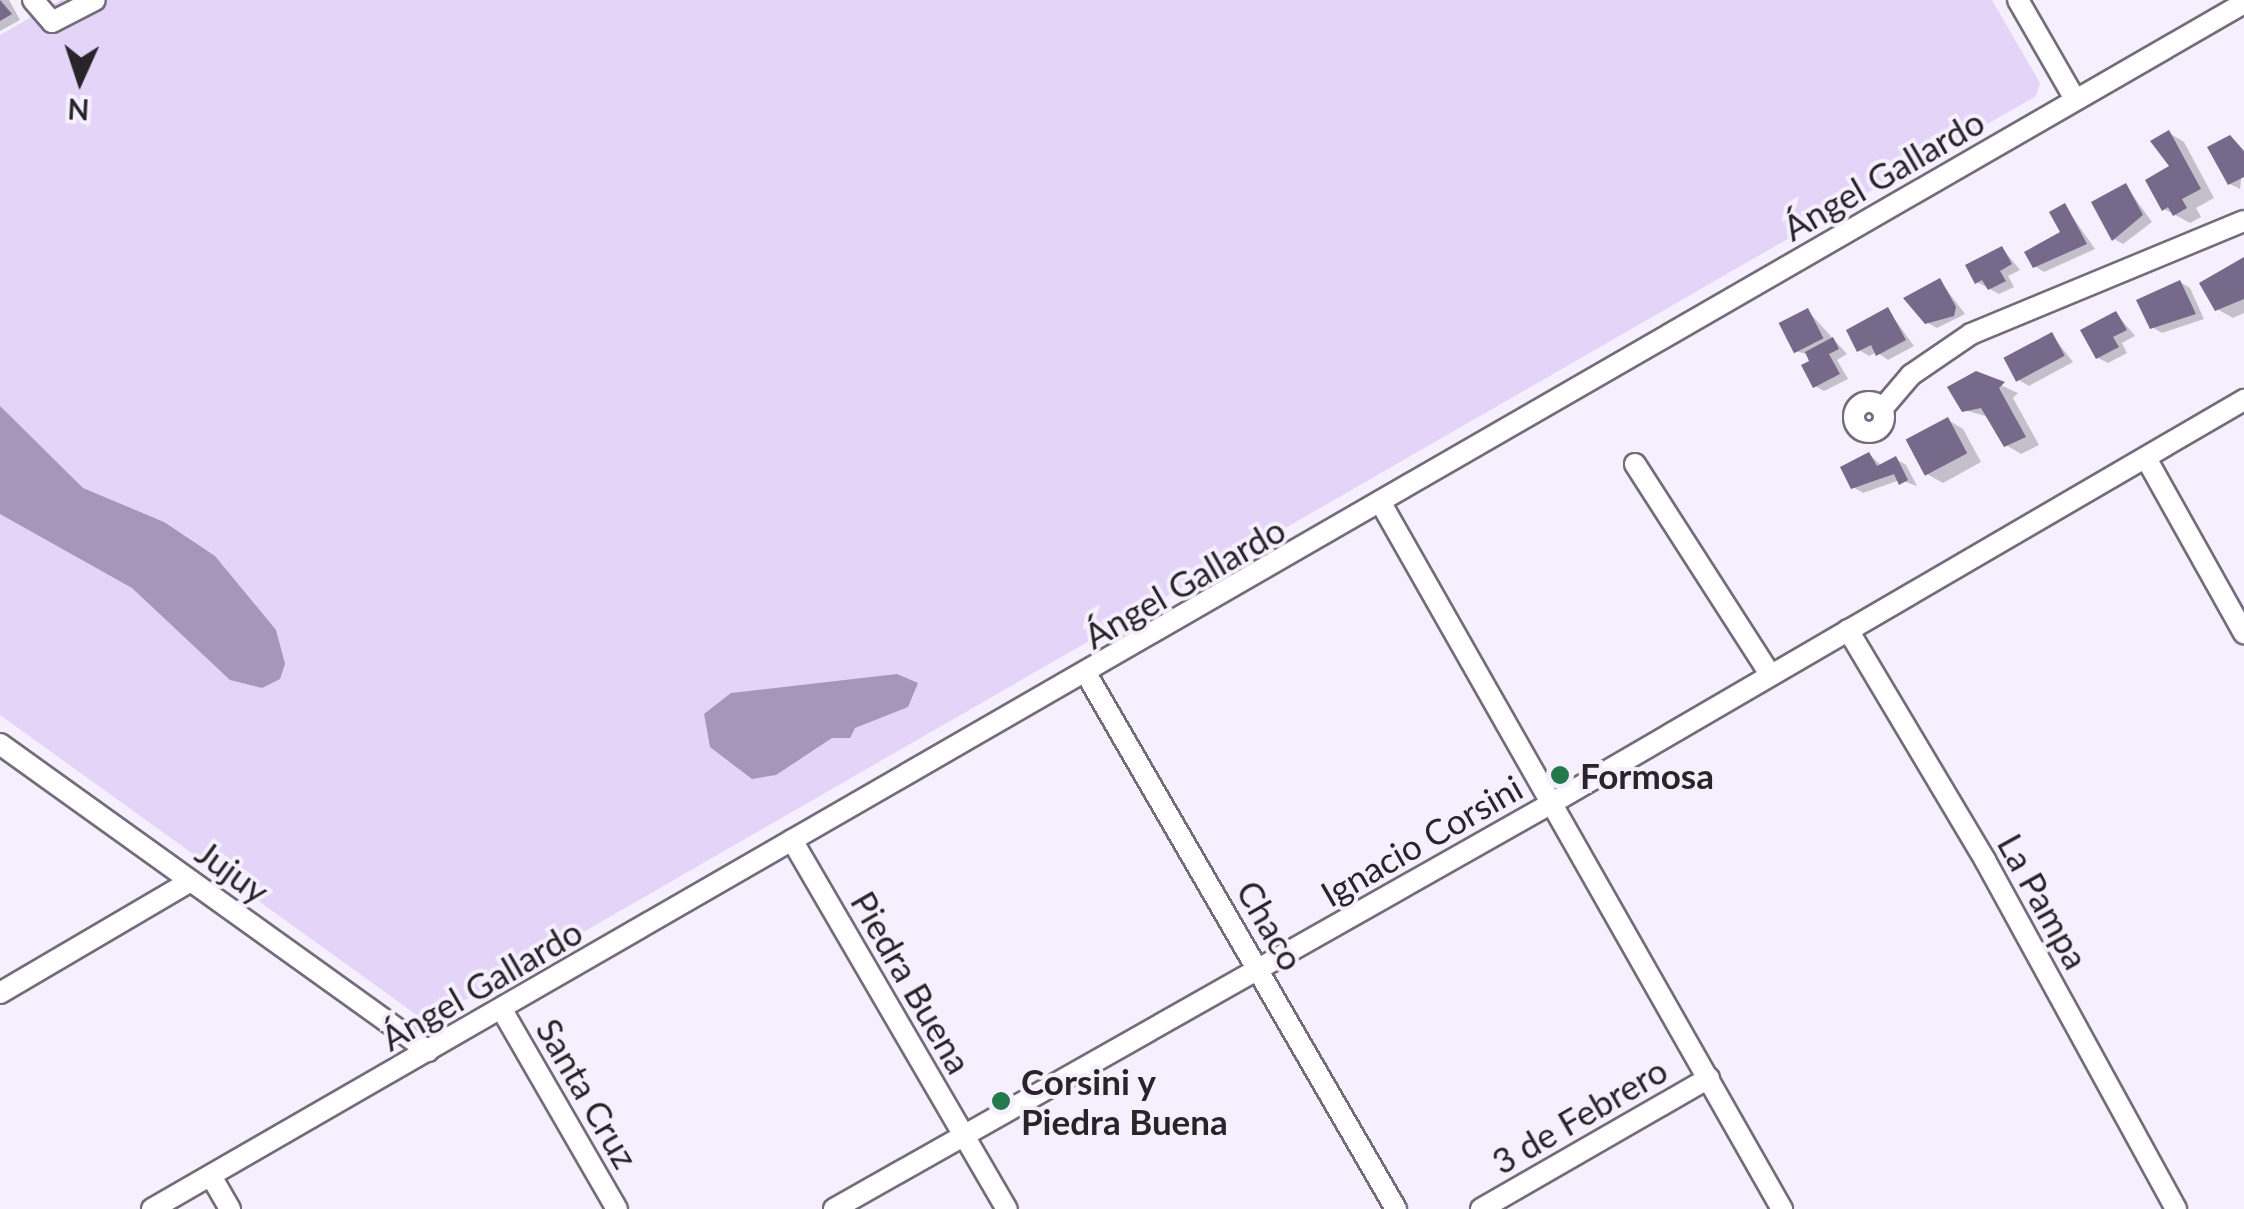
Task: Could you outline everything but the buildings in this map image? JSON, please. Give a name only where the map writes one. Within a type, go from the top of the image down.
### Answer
[{"type":"street","points":[[33,0],[52,22],[94,0]]},
{"type":"street","points":[[2018,0],[2076,100]]},
{"type":"street","name":"Ángel Gallardo","points":[[152,1209],[792,840],[1088,676],[2244,3]]},
{"type":"street","points":[[1882,408],[1912,374],[1971,334],[2244,221]]},
{"type":"street","name":"Ignacio Corsini","points":[[834,1209],[1552,804],[2244,400]]},
{"type":"street","points":[[2146,458],[2244,633]]},
{"type":"street","points":[[1635,464],[1770,674]]},
{"type":"street","points":[[1382,504],[1782,1209]]},
{"type":"street","name":"La Pampa","points":[[1848,630],[1986,860],[2176,1209]]},
{"type":"street","name":"Chaco","points":[[1088,676],[1396,1209]]},
{"type":"street","name":"Jujuy","points":[[0,744],[428,1052]]},
{"type":"street","name":"Piedra Buena","points":[[792,840],[1007,1209]]},
{"type":"street","points":[[0,993],[192,881]]},
{"type":"street","name":"Santa Cruz","points":[[502,1010],[617,1209]]},
{"type":"street","name":"3 de Febrero","points":[[1481,1209],[1709,1078]]},
{"type":"street","points":[[211,1176],[230,1209]]},
{"type":"shaded area","points":[[61,0],[1992,0],[2040,83],[2036,96],[434,1018],[421,1018],[0,715],[0,35]]},
{"type":"shaded area","points":[[0,406],[83,488],[164,522],[215,556],[276,630],[285,664],[280,679],[262,688],[230,680],[132,588],[0,514]]},
{"type":"shaded area","points":[[897,674],[918,683],[908,707],[855,728],[850,738],[832,738],[776,775],[752,779],[710,747],[704,714],[731,693]]},
{"type":"place","name":"Formosa","points":[[1560,775]]},
{"type":"place","name":"Corsini y Piedra Buena","points":[[1001,1101]]}]
